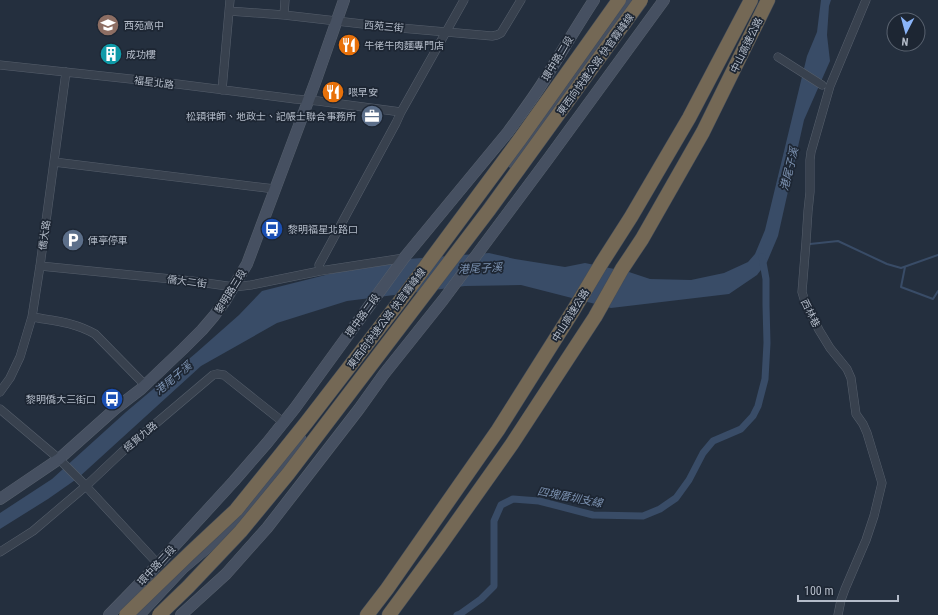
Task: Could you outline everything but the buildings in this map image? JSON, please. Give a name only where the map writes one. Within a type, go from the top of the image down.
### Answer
[{"type":"highway","name":"東西向快速公路 快官霧峰線","points":[[126,615],[236,510],[306,423],[400,301],[620,0]]},
{"type":"highway","name":"東西向快速公路 快官霧峰線","points":[[160,615],[241,531],[288,474],[489,210],[641,0]]},
{"type":"highway","name":"中山高速公路","points":[[367,615],[396,577],[498,430],[573,311],[631,217],[689,118],[751,0]]},
{"type":"highway","name":"中山高速公路","points":[[389,615],[512,444],[595,317],[622,269],[642,239],[702,132],[768,0]]},
{"type":"street","points":[[222,90],[230,0]]},
{"type":"street","points":[[284,16],[285,0]]},
{"type":"street","name":"黎明路三段","points":[[0,498],[59,459],[145,385],[202,330],[214,316],[234,287],[247,264],[276,189],[344,0]]},
{"type":"street","points":[[320,271],[319,265],[401,112],[464,0]]},
{"type":"street","name":"西苑三街","points":[[229,11],[492,36],[501,32],[521,0]]},
{"type":"street","name":"環中路二段","points":[[109,615],[234,481],[295,408],[404,258],[508,132],[545,79],[594,0]]},
{"type":"street","points":[[527,145],[625,0]]},
{"type":"street","points":[[146,615],[180,580],[226,537],[283,470],[579,78],[630,0]]},
{"type":"street","points":[[181,615],[226,574],[267,528],[359,409],[384,374],[443,300],[664,0]]},
{"type":"street","name":"西林巷","points":[[838,615],[845,589],[866,540],[874,516],[882,483],[867,433],[856,414],[851,378],[847,369],[819,330],[805,302],[802,292],[810,192],[811,152],[830,86],[866,0]]},
{"type":"street","points":[[778,57],[822,85]]},
{"type":"street","name":"福星北路","points":[[0,65],[401,112]]},
{"type":"street","name":"僑大路","points":[[0,392],[10,378],[20,357],[32,317],[66,72]]},
{"type":"street","points":[[508,132],[548,159]]},
{"type":"street","points":[[54,162],[276,189]]},
{"type":"street","points":[[139,615],[183,568],[231,527],[269,481],[403,306],[444,256]]},
{"type":"street","name":"僑大二街","points":[[40,266],[192,281],[234,287],[320,271],[404,258]]},
{"type":"street","points":[[32,317],[65,322],[95,334],[145,385]]},
{"type":"street","name":"經貿九路","points":[[0,552],[32,530],[211,377],[218,374],[224,375],[283,422]]},
{"type":"street","points":[[0,409],[59,459],[158,564]]},
{"type":"water","name":"港尾子溪","points":[[821,0],[831,0],[829,6],[827,35],[830,61],[804,120],[778,236],[767,262],[757,275],[729,294],[611,308],[521,285],[465,286],[347,301],[277,323],[201,366],[78,478],[0,529],[0,513],[52,479],[126,412],[239,315],[262,291],[381,261],[489,253],[565,267],[585,263],[629,272],[650,279],[691,280],[724,273],[748,262],[755,254],[765,230],[807,56],[817,32]]},
{"type":"waterway","points":[[810,244],[838,241],[887,264],[901,268],[938,255]]},
{"type":"waterway","name":"四塊厝圳支線","points":[[457,615],[481,599],[494,586],[494,521],[501,505],[513,499],[539,501],[593,515],[643,516],[660,509],[676,498],[689,480],[703,453],[713,441],[741,429],[753,416],[758,406],[765,379],[767,343],[766,279],[762,257]]},
{"type":"waterway","points":[[905,267],[901,287],[933,299],[938,291]]},
{"type":"place","name":"西苑高中","points":[[108,25]]},
{"type":"place","name":"牛佬牛肉麵專門店","points":[[349,45]]},
{"type":"place","name":"成功樓","points":[[111,54]]},
{"type":"place","name":"喂早安","points":[[333,92]]},
{"type":"place","name":"松穎律師、地政士、記帳士聯合事務所","points":[[372,116]]},
{"type":"place","name":"黎明福星北路口","points":[[272,229]]},
{"type":"place","name":"俥亭停車","points":[[73,240]]},
{"type":"place","name":"黎明僑大三街口","points":[[112,399]]}]
